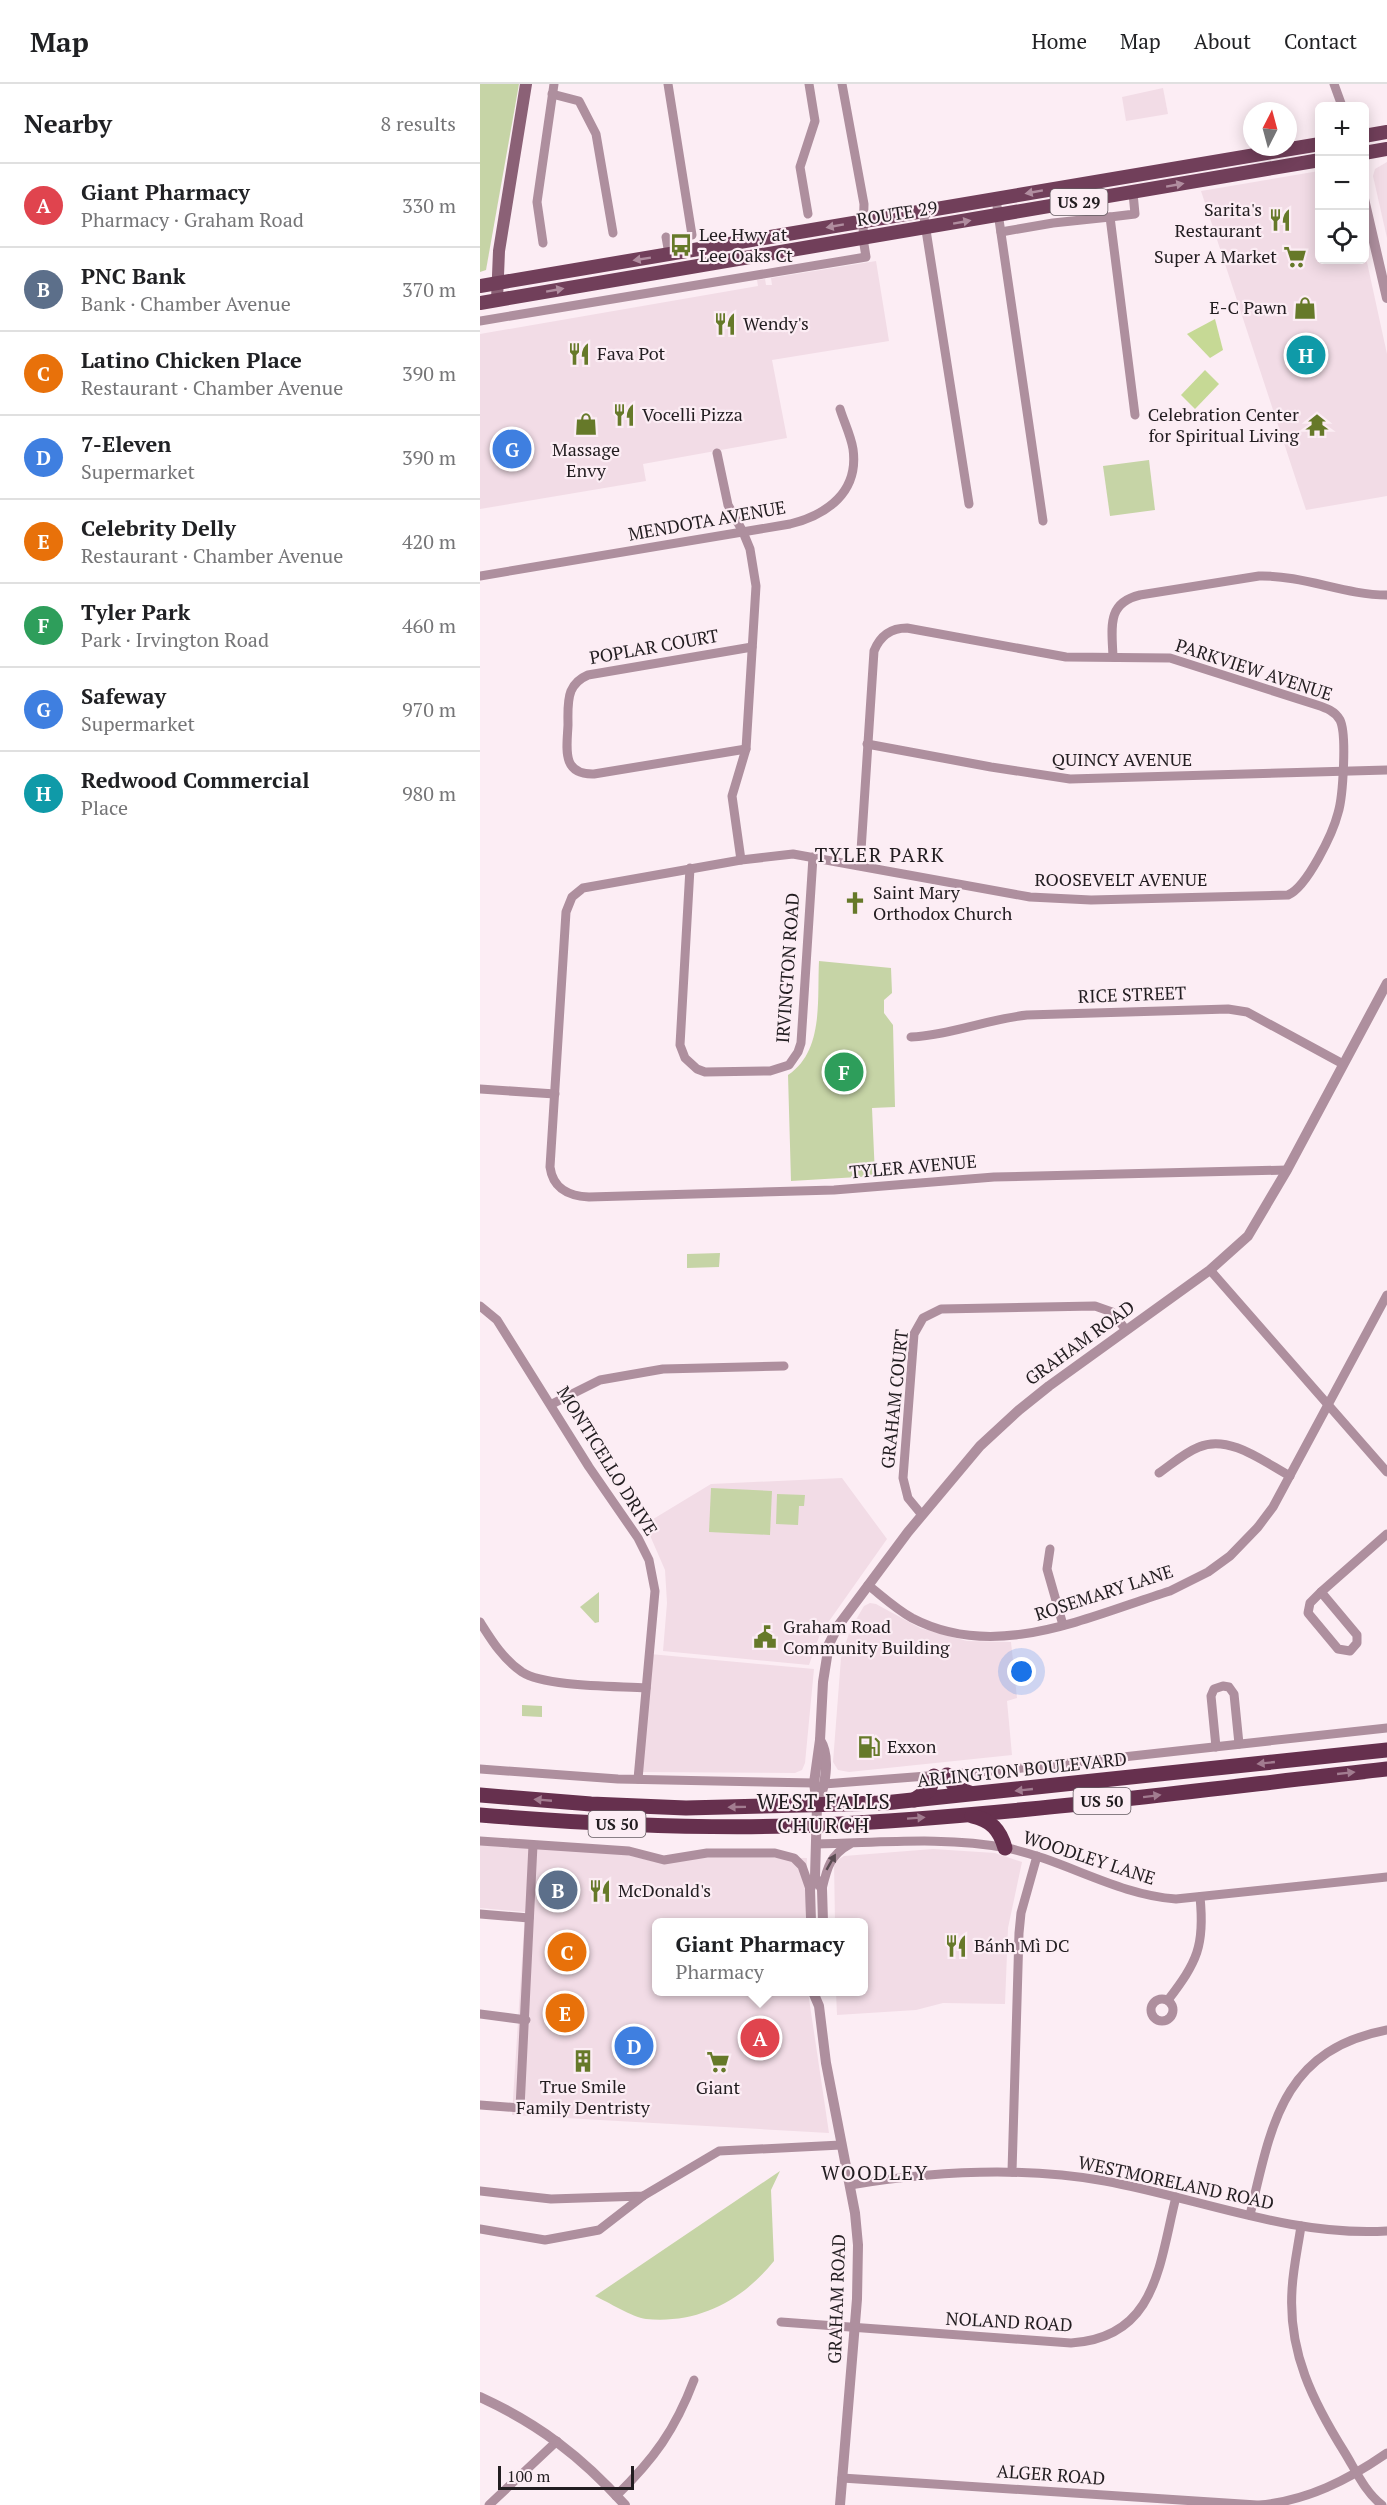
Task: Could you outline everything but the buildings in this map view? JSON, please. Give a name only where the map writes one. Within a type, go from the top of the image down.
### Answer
[{"type":"highway","name":"ARLINGTON BOULEVARD","points":[[480,1795],[591,1804],[687,1808],[817,1805],[979,1794],[1387,1750]]},
{"type":"highway","name":"ARLINGTON BOULEVARD","points":[[480,1815],[666,1826],[816,1825],[960,1815],[1387,1769]]},
{"type":"highway","points":[[914,1800],[929,1790],[940,1775],[956,1788],[979,1794]]},
{"type":"highway","points":[[960,1815],[989,1822],[999,1832],[1005,1848]]},
{"type":"main road","points":[[497,300],[499,251],[526,84]]},
{"type":"main road","points":[[1369,135],[1387,132]]},
{"type":"main road","name":"ROUTE 29","points":[[480,286],[1315,145]]},
{"type":"main road","points":[[1369,152],[1387,149]]},
{"type":"main road","name":"ROUTE 29","points":[[480,303],[1315,161]]},
{"type":"street","points":[[543,243],[537,202],[554,84]]},
{"type":"street","points":[[668,84],[692,235]]},
{"type":"street","points":[[808,214],[801,167],[815,121],[809,84]]},
{"type":"street","points":[[480,321],[866,257],[863,238],[864,204],[842,84]]},
{"type":"street","points":[[1334,84],[1341,102]]},
{"type":"street","points":[[552,94],[579,101],[593,126],[613,233]]},
{"type":"street","points":[[1001,232],[1053,223],[1135,214],[1133,193]]},
{"type":"street","points":[[996,199],[1043,521]]},
{"type":"street","points":[[1367,210],[1387,298]]},
{"type":"street","points":[[923,211],[969,504]]},
{"type":"street","points":[[1110,217],[1135,415]]},
{"type":"street","points":[[666,237],[669,254]]},
{"type":"street","points":[[739,259],[743,278]]},
{"type":"street","points":[[497,300],[500,318]]},
{"type":"street","name":"MENDOTA AVENUE","points":[[480,576],[809,519],[838,500],[848,482],[854,457],[840,409]]},
{"type":"street","points":[[717,453],[728,505],[743,532],[752,558],[756,586],[746,749],[732,796],[741,860]]},
{"type":"street","points":[[1113,657],[1112,625],[1116,610],[1126,599],[1140,595],[1259,576],[1278,576],[1387,595]]},
{"type":"street","name":"PARKVIEW AVENUE","points":[[867,744],[874,651],[884,636],[895,629],[908,628],[1065,657],[1147,656],[1179,660],[1329,710],[1340,720],[1342,726],[1343,771]]},
{"type":"street","name":"POPLAR COURT","points":[[746,749],[594,774],[582,773],[572,766],[567,756],[569,697],[577,683],[588,675],[752,647]]},
{"type":"street","points":[[860,866],[867,744]]},
{"type":"street","name":"QUINCY AVENUE","points":[[867,744],[1070,779],[1306,774],[1343,771]]},
{"type":"street","points":[[1343,771],[1387,770]]},
{"type":"street","name":"ROOSEVELT AVENUE","points":[[555,1094],[566,912],[572,897],[583,888],[780,854],[813,857],[1030,897],[1059,900],[1288,895],[1305,881],[1336,820],[1343,771]]},
{"type":"street","name":"IRVINGTON ROAD","points":[[690,868],[681,1052],[691,1064],[705,1072],[770,1071],[789,1065],[801,1043],[813,857]]},
{"type":"street","name":"GRAHAM ROAD","points":[[811,1918],[810,1889],[815,1877],[823,1682],[830,1644],[846,1614],[959,1469],[1019,1410],[1210,1270],[1248,1236],[1287,1170],[1387,983]]},
{"type":"street","name":"RICE STREET","points":[[911,1037],[937,1034],[990,1020],[1027,1015],[1236,1009],[1247,1012],[1343,1064]]},
{"type":"street","points":[[480,1089],[555,1094]]},
{"type":"street","name":"TYLER AVENUE","points":[[555,1094],[551,1174],[559,1187],[569,1194],[589,1197],[834,1190],[994,1178],[1287,1170]]},
{"type":"street","points":[[1210,1270],[1387,1472]]},
{"type":"street","name":"ROSEMARY LANE","points":[[868,1585],[912,1618],[949,1632],[992,1638],[1015,1636],[1063,1625],[1170,1591],[1208,1572],[1247,1540],[1273,1507],[1387,1295]]},
{"type":"street","name":"MONTICELLO DRIVE","points":[[480,1306],[497,1320],[552,1404],[589,1467],[638,1538],[649,1560],[656,1591],[638,1779]]},
{"type":"street","name":"GRAHAM COURT","points":[[922,1515],[908,1498],[903,1478],[914,1334],[923,1318],[941,1309],[1095,1306],[1112,1312],[1126,1330]]},
{"type":"street","points":[[915,1310],[923,1318]]},
{"type":"street","points":[[552,1404],[600,1380],[663,1369],[784,1366]]},
{"type":"street","points":[[1160,1473],[1201,1446],[1221,1444],[1240,1449],[1290,1476]]},
{"type":"street","points":[[1321,1592],[1357,1635],[1357,1643],[1350,1651],[1338,1649],[1308,1613],[1310,1603],[1321,1592],[1387,1534]]},
{"type":"street","points":[[1050,1550],[1047,1569],[1063,1625]]},
{"type":"street","points":[[480,1622],[498,1652],[524,1673],[554,1681],[646,1688]]},
{"type":"street","points":[[1216,1747],[1211,1696],[1214,1689],[1223,1686],[1229,1687],[1234,1694],[1239,1744]]},
{"type":"street","points":[[480,1769],[638,1779],[819,1784],[940,1775],[1387,1728]]},
{"type":"street","points":[[480,1841],[629,1851],[664,1860],[707,1853],[785,1855],[794,1858],[802,1866],[810,1889]]},
{"type":"street","name":"WOODLEY LANE","points":[[816,1844],[955,1842],[1005,1848],[1037,1856],[1142,1894],[1176,1899],[1387,1877]]},
{"type":"street","points":[[823,1918],[822,1889],[827,1865],[837,1851],[852,1843]]},
{"type":"street","points":[[480,2104],[520,2108],[533,1845]]},
{"type":"street","points":[[1012,2172],[1019,1933],[1021,1913],[1037,1856]]},
{"type":"street","points":[[815,1877],[822,1889]]},
{"type":"street","points":[[1168,2000],[1190,1968],[1199,1948],[1203,1920],[1200,1897]]},
{"type":"street","points":[[480,1914],[529,1918]]},
{"type":"street","name":"GRAHAM ROAD","points":[[815,1996],[819,2006],[826,2063],[841,2145],[845,2154],[858,2245],[840,2505]]},
{"type":"street","points":[[819,2006],[822,1996]]},
{"type":"street","points":[[480,2014],[526,2020]]},
{"type":"street","points":[[1250,2215],[1274,2122],[1286,2095],[1308,2068],[1334,2048],[1357,2037],[1387,2030]]},
{"type":"street","points":[[480,2229],[545,2240],[599,2230],[644,2196],[719,2151],[841,2145]]},
{"type":"street","name":"WESTMORELAND ROAD","points":[[850,2185],[931,2174],[1012,2172],[1104,2181],[1302,2226],[1335,2230],[1387,2231]]},
{"type":"street","points":[[480,2191],[551,2199],[644,2196]]},
{"type":"street","name":"NOLAND ROAD","points":[[781,2322],[1071,2343],[1105,2338],[1130,2322],[1147,2301],[1160,2264],[1176,2197]]},
{"type":"street","points":[[1302,2226],[1292,2288],[1292,2326],[1295,2346],[1315,2403],[1368,2491],[1382,2505]]},
{"type":"street","points":[[616,2496],[647,2465],[666,2441],[681,2414],[694,2380]]},
{"type":"street","points":[[480,2397],[533,2424],[557,2441],[582,2461],[625,2505]]},
{"type":"street","points":[[489,2505],[557,2441]]},
{"type":"street","name":"ALGER ROAD","points":[[842,2478],[1258,2505],[1293,2503],[1324,2489],[1387,2453]]},
{"type":"shaded area","points":[[480,84],[519,84],[486,270],[480,272]]},
{"type":"shaded area","points":[[1163,88],[1168,114],[1126,121],[1122,97]]},
{"type":"shaded area","points":[[1387,162],[1387,238],[1373,176],[1375,169]]},
{"type":"shaded area","points":[[1315,172],[1315,264],[1367,264],[1387,354],[1387,496],[1306,510],[1201,191]]},
{"type":"shaded area","points":[[876,261],[889,341],[772,360],[787,438],[643,464],[646,481],[480,509],[480,334],[758,286],[757,280],[765,279],[766,285],[772,285],[771,278]]},
{"type":"shaded area","points":[[1215,319],[1223,350],[1210,358],[1187,334]]},
{"type":"shaded area","points":[[1205,370],[1219,384],[1195,409],[1181,395]]},
{"type":"shaded area","points":[[1149,460],[1155,510],[1110,516],[1103,466]]},
{"type":"shaded area","points":[[819,961],[891,968],[892,993],[884,1000],[884,1013],[893,1025],[895,1107],[872,1108],[875,1176],[791,1181],[788,1075],[800,1065],[813,1039],[818,1008]]},
{"type":"shaded area","points":[[720,1253],[719,1267],[687,1268],[687,1254]]},
{"type":"shaded area","points":[[842,1478],[887,1539],[820,1634],[809,1665],[663,1651],[667,1603],[665,1570],[645,1524],[711,1484]]},
{"type":"shaded area","points":[[711,1488],[772,1491],[770,1535],[709,1532]]},
{"type":"shaded area","points":[[777,1494],[805,1495],[804,1506],[799,1506],[798,1525],[776,1524]]},
{"type":"shaded area","points":[[599,1592],[599,1622],[595,1623],[580,1607]]},
{"type":"shaded area","points":[[870,1603],[920,1628],[967,1641],[1011,1642],[1017,1698],[1007,1701],[1012,1755],[849,1772],[838,1770],[833,1762],[841,1658],[850,1630],[864,1606]]},
{"type":"shaded area","points":[[650,1654],[814,1669],[805,1763],[802,1770],[795,1773],[638,1772]]},
{"type":"shaded area","points":[[522,1705],[542,1706],[542,1717],[522,1716]]},
{"type":"shaded area","points":[[480,1844],[623,1854],[656,1862],[678,1862],[704,1857],[807,1858],[805,1918],[652,1918],[652,1996],[809,1996],[829,2133],[512,2115],[525,1912],[480,1908]]},
{"type":"shaded area","points":[[933,1849],[995,1853],[1022,1862],[1008,1928],[1005,2004],[943,2003],[916,2010],[837,2015],[836,1996],[868,1996],[868,1918],[835,1918],[834,1862],[844,1856]]},
{"type":"shaded area","points":[[780,2171],[771,2190],[774,2261],[748,2288],[718,2307],[683,2318],[665,2320],[640,2318],[595,2296]]},
{"type":"place","name":"Sarita's Restaurant","points":[[1280,220]]},
{"type":"place","name":"Lee Hwy at Lee Oaks Ct","points":[[681,245]]},
{"type":"place","name":"Super A Market","points":[[1295,257]]},
{"type":"place","name":"E-C Pawn","points":[[1305,308]]},
{"type":"place","name":"Wendy's","points":[[725,324]]},
{"type":"place","name":"Fava Pot","points":[[579,354]]},
{"type":"place","name":"Redwood Commercial","points":[[1306,355]]},
{"type":"place","name":"Vocelli Pizza","points":[[624,415]]},
{"type":"place","name":"Massage Envy","points":[[586,424]]},
{"type":"place","name":"Celebration Center for Spiritual Living","points":[[1317,425]]},
{"type":"place","name":"Safeway","points":[[512,449]]},
{"type":"place","name":"Saint Mary Orthodox Church","points":[[855,903]]},
{"type":"place","name":"Tyler Park","points":[[844,1072]]},
{"type":"place","name":"Graham Road Community Building","points":[[765,1637]]},
{"type":"place","name":"Exxon","points":[[869,1747]]},
{"type":"place","name":"PNC Bank","points":[[558,1890]]},
{"type":"place","name":"McDonald's","points":[[600,1891]]},
{"type":"place","name":"Bánh Mì DC","points":[[956,1946]]},
{"type":"place","name":"Latino Chicken Place","points":[[567,1952]]},
{"type":"place","name":"Celebrity Delly","points":[[565,2013]]},
{"type":"place","name":"Giant Pharmacy","points":[[760,2038]]},
{"type":"place","name":"7-Eleven","points":[[634,2046]]},
{"type":"place","name":"True Smile Family Dentristy","points":[[583,2061]]},
{"type":"place","name":"Giant","points":[[718,2062]]},
{"type":"district","name":"TYLER PARK","points":[[880,855]]},
{"type":"district","name":"WEST FALLS CHURCH","points":[[824,1814]]},
{"type":"district","name":"WOODLEY","points":[[875,2173]]}]
